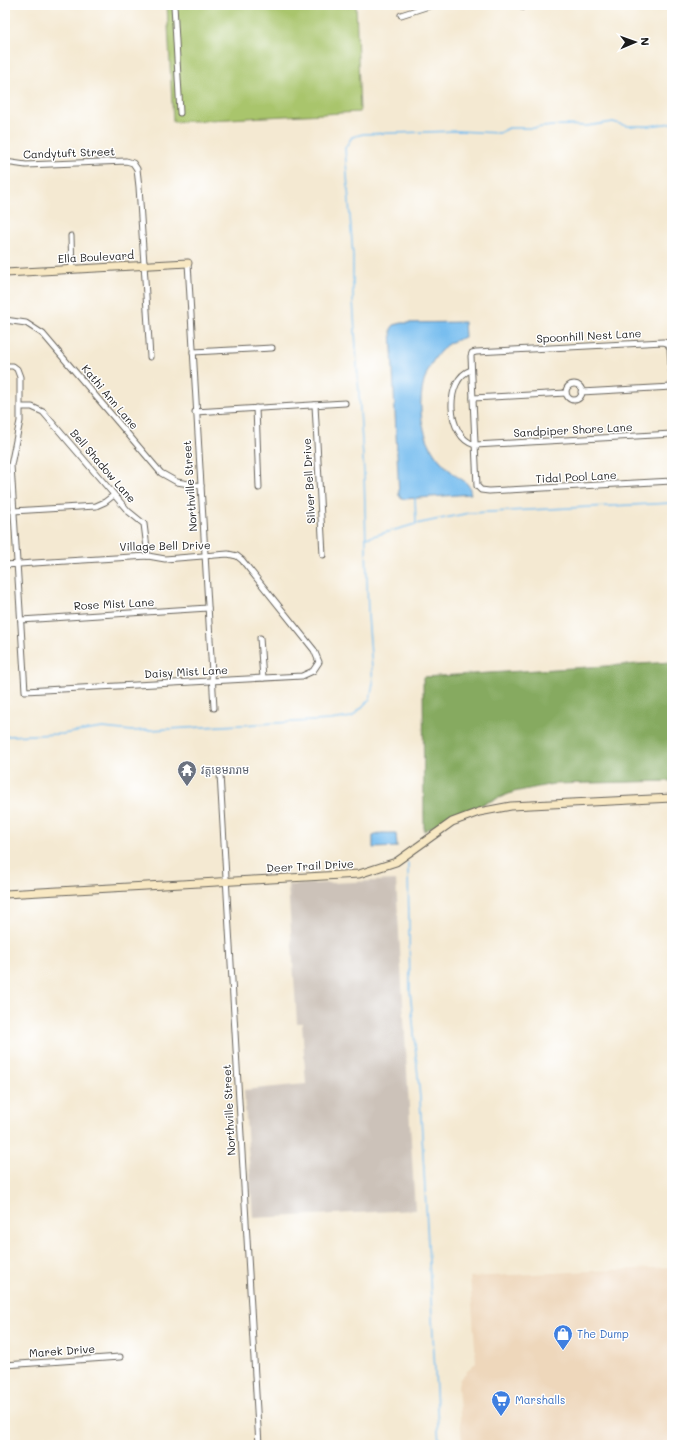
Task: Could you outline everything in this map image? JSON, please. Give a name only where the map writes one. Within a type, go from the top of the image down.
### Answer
[{"type":"street","points":[[174,5],[180,113]]},
{"type":"street","points":[[401,15],[432,5]]},
{"type":"street","name":"Candytuft Street","points":[[5,162],[26,165],[126,161],[133,163],[138,176],[144,266]]},
{"type":"street","points":[[71,236],[72,270]]},
{"type":"street","name":"Ella Boulevard","points":[[5,273],[188,263]]},
{"type":"street","name":"Northville Street","points":[[188,263],[195,412],[214,708]]},
{"type":"street","points":[[144,266],[150,357]]},
{"type":"street","name":"Kathi Ann Lane","points":[[5,320],[26,323],[44,334],[161,473],[177,482],[200,486]]},
{"type":"street","name":"Spoonhill Nest Lane","points":[[471,370],[472,353],[663,342],[667,343],[670,348],[672,382]]},
{"type":"street","points":[[193,352],[272,348]]},
{"type":"street","points":[[5,366],[13,366],[19,372],[21,407],[20,421],[11,465],[21,620]]},
{"type":"street","points":[[471,370],[473,398],[475,445],[466,442],[458,432],[452,410],[452,399],[456,386],[465,372],[471,370]]},
{"type":"street","points":[[573,384],[580,387],[581,392],[579,397],[575,400],[570,399],[566,393],[568,387],[573,384]]},
{"type":"street","points":[[581,392],[672,387]]},
{"type":"street","points":[[473,398],[566,393]]},
{"type":"street","points":[[195,412],[344,403]]},
{"type":"street","name":"Silver Bell Drive","points":[[315,405],[323,556]]},
{"type":"street","name":"Bell Shadow Lane","points":[[21,407],[32,407],[43,412],[128,511],[144,524],[148,556]]},
{"type":"street","points":[[256,408],[259,488]]},
{"type":"street","name":"Sandpiper Shore Lane","points":[[475,445],[672,434]]},
{"type":"street","name":"Tidal Pool Lane","points":[[475,445],[477,486],[481,490],[489,492],[672,481]]},
{"type":"street","points":[[13,511],[96,506],[105,502],[114,495]]},
{"type":"street","name":"Village Bell Drive","points":[[5,565],[148,556],[165,559],[232,554],[242,560],[308,642]]},
{"type":"street","name":"Rose Mist Lane","points":[[21,620],[208,608]]},
{"type":"street","name":"Daisy Mist Lane","points":[[21,620],[25,691],[302,676],[313,671],[319,662],[318,656],[308,642]]},
{"type":"street","points":[[260,638],[263,678]]},
{"type":"street","name":"Northville Street","points":[[220,774],[225,882],[259,1445]]},
{"type":"street","name":"Deer Trail Drive","points":[[5,894],[359,874],[396,862],[452,822],[479,812],[511,806],[672,798]]},
{"type":"street","name":"Marek Drive","points":[[5,1365],[120,1357]]},
{"type":"shaded area","points":[[396,880],[415,1210],[253,1218],[244,1090],[306,1084],[302,1023],[297,1023],[288,885]]},
{"type":"shaded area","points":[[672,1267],[672,1445],[462,1445],[458,1385],[460,1379],[476,1362],[470,1277]]},
{"type":"green space","points":[[167,5],[356,5],[360,112],[173,122]]},
{"type":"green space","points":[[672,662],[672,781],[553,784],[514,792],[473,808],[424,831],[423,677]]},
{"type":"water","points":[[464,322],[465,337],[448,344],[437,355],[429,368],[421,396],[421,412],[423,427],[435,454],[441,462],[467,483],[471,494],[404,499],[399,496],[391,329],[394,325],[402,323]]},
{"type":"water","points":[[381,833],[396,833],[397,847],[373,848],[373,836]]},
{"type":"waterway","points":[[5,736],[62,734],[103,728],[132,731],[330,720],[352,717],[370,699],[373,683],[368,615],[364,473],[353,300],[353,256],[345,148],[352,137],[363,134],[457,131],[499,133],[509,128],[534,128],[562,125],[587,126],[613,122],[627,126],[649,126],[672,123]]},
{"type":"waterway","points":[[415,498],[416,524]]},
{"type":"waterway","points":[[366,538],[416,524],[469,513],[672,503]]},
{"type":"waterway","points":[[408,863],[410,990],[420,1098],[439,1445]]},
{"type":"place","name":"វត្តខេមរារាម","points":[[187,787]]},
{"type":"place","name":"The Dump","points":[[563,1351]]},
{"type":"place","name":"Marshalls","points":[[501,1417]]}]
